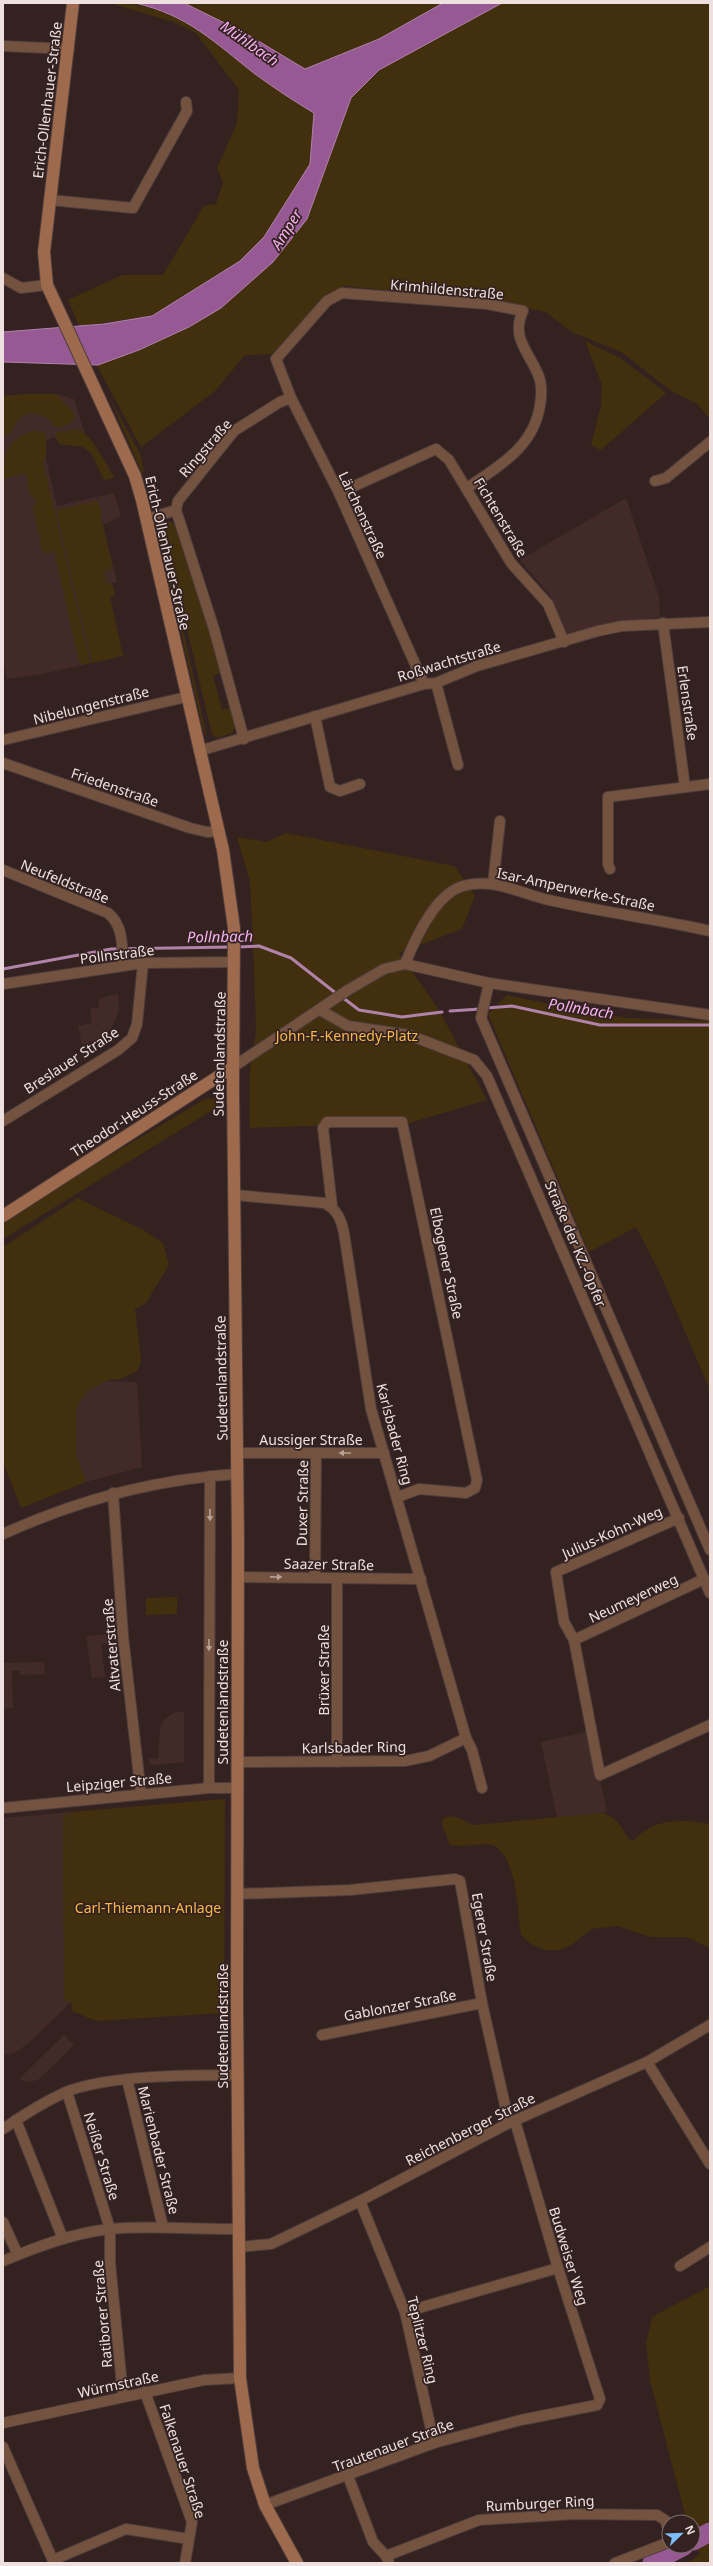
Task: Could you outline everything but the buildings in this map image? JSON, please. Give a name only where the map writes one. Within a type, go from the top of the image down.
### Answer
[{"type":"street","name":"Erich-Ollenhauer-Straße","points":[[73,3],[69,49],[44,252],[47,285],[61,319],[88,373],[135,476],[147,519],[186,697],[219,831]]},
{"type":"street","points":[[3,46],[69,49]]},
{"type":"street","points":[[50,200],[133,208],[186,110],[186,102]]},
{"type":"street","points":[[3,278],[21,288],[47,285]]},
{"type":"street","name":"Krimhildenstraße","points":[[276,359],[326,301],[342,293],[487,304],[523,311],[519,320],[518,336],[541,384],[539,415],[530,437],[517,452],[467,488]]},
{"type":"street","name":"Lärchenstraße","points":[[276,359],[291,398],[339,493],[424,684]]},
{"type":"street","name":"Ringstraße","points":[[176,510],[178,500],[234,431],[280,402],[291,398]]},
{"type":"street","points":[[654,481],[666,478],[710,442]]},
{"type":"street","name":"Fichtenstraße","points":[[339,493],[436,449],[449,460],[511,563],[548,604],[564,642]]},
{"type":"street","name":"Erich-Ollenhauer-Straße","points":[[176,510],[214,629],[244,739]]},
{"type":"street","points":[[147,519],[176,510]]},
{"type":"street","name":"Roßwachtstraße","points":[[199,751],[244,739],[315,716],[424,684],[436,683],[477,666],[622,626],[710,622]]},
{"type":"street","name":"Erlenstraße","points":[[663,623],[685,787]]},
{"type":"street","points":[[436,683],[458,765]]},
{"type":"street","name":"Nibelungenstraße","points":[[3,740],[186,697]]},
{"type":"street","points":[[315,716],[330,787],[340,791],[360,784]]},
{"type":"street","name":"Friedenstraße","points":[[3,763],[190,828],[206,832],[219,831]]},
{"type":"street","points":[[610,869],[608,864],[608,797],[710,784]]},
{"type":"street","points":[[494,884],[500,821]]},
{"type":"street","name":"Sudetenlandstraße","points":[[219,831],[231,895],[235,958],[232,1067],[235,1195],[237,1453],[240,2378],[253,2468],[265,2505],[297,2563]]},
{"type":"street","name":"Neufeldstraße","points":[[3,870],[108,913],[116,919],[122,943],[123,966]]},
{"type":"street","name":"Isar-Amperwerke-Straße","points":[[405,964],[418,932],[447,896],[463,886],[494,884],[548,900],[710,931]]},
{"type":"street","name":"Pollnstraße","points":[[3,984],[123,966],[235,958]]},
{"type":"street","name":"Breslauer Straße","points":[[3,1121],[118,1050],[132,1038],[137,1024],[143,964]]},
{"type":"street","name":"Theodor-Heuss-Straße","points":[[3,1216],[320,1010],[348,990],[384,969],[405,964],[489,983],[710,1015]]},
{"type":"street","points":[[489,983],[481,1018],[710,1550]]},
{"type":"street","name":"Straße der KZ.-Opfer","points":[[320,1010],[348,1026],[409,1035],[474,1060],[487,1076],[679,1518],[710,1593]]},
{"type":"street","name":"Elbogener Straße","points":[[332,1206],[323,1128],[327,1122],[402,1122],[477,1480],[475,1488],[466,1493],[419,1489],[398,1497]]},
{"type":"street","points":[[235,1195],[287,1198],[324,1203],[332,1206]]},
{"type":"street","name":"Karlsbader Ring","points":[[332,1206],[342,1224],[371,1409],[398,1497],[466,1738],[472,1750],[482,1788]]},
{"type":"street","name":"Aussiger Straße","points":[[237,1453],[384,1453]]},
{"type":"street","name":"Duxer Straße","points":[[315,1577],[316,1453]]},
{"type":"street","points":[[3,1534],[62,1509],[113,1493],[148,1485],[210,1476],[237,1474]]},
{"type":"street","name":"Sudetenlandstraße","points":[[209,1788],[210,1476]]},
{"type":"street","name":"Altvaterstraße","points":[[113,1493],[124,1636],[141,1794]]},
{"type":"street","name":"Julius-Kohn-Weg","points":[[574,1640],[564,1622],[556,1572],[679,1518]]},
{"type":"street","name":"Saazer Straße","points":[[237,1577],[421,1579]]},
{"type":"street","name":"Brüxer Straße","points":[[337,1578],[337,1762]]},
{"type":"street","name":"Neumeyerweg","points":[[574,1640],[704,1580]]},
{"type":"street","points":[[574,1640],[600,1775],[710,1725]]},
{"type":"street","name":"Karlsbader Ring","points":[[238,1762],[337,1762],[417,1759],[429,1756],[466,1738]]},
{"type":"street","name":"Leipziger Straße","points":[[3,1808],[209,1788],[238,1788]]},
{"type":"street","name":"Egerer Straße","points":[[238,1894],[350,1890],[455,1879],[460,1881],[482,2003],[512,2122]]},
{"type":"street","name":"Gablonzer Straße","points":[[322,2035],[482,2003]]},
{"type":"street","name":"Reichenberger Straße","points":[[239,2247],[271,2244],[360,2201],[512,2122],[647,2062],[710,2025]]},
{"type":"street","points":[[647,2062],[710,2164]]},
{"type":"street","points":[[3,2129],[16,2120],[67,2092],[94,2084],[127,2079],[238,2075]]},
{"type":"street","name":"Marienbader Straße","points":[[127,2079],[163,2227]]},
{"type":"street","name":"Neißer Straße","points":[[67,2092],[110,2229]]},
{"type":"street","points":[[16,2120],[63,2239]]},
{"type":"street","name":"Budweiser Weg","points":[[512,2122],[600,2399]]},
{"type":"street","name":"Teplitzer Ring","points":[[360,2201],[405,2312],[434,2443]]},
{"type":"street","points":[[3,2222],[18,2255]]},
{"type":"street","points":[[3,2261],[63,2239],[110,2229],[163,2227],[239,2229]]},
{"type":"street","name":"Ratiborer Straße","points":[[110,2229],[110,2262],[123,2396]]},
{"type":"street","points":[[680,2266],[710,2248]]},
{"type":"street","points":[[405,2312],[558,2268]]},
{"type":"street","name":"Würmstraße","points":[[3,2423],[123,2396],[204,2380],[240,2378]]},
{"type":"street","name":"Falkenauer Straße","points":[[145,2392],[192,2522],[185,2563]]},
{"type":"street","name":"Trautenauer Straße","points":[[265,2505],[348,2476],[434,2443],[521,2420],[597,2405],[600,2399]]},
{"type":"street","points":[[3,2447],[53,2561],[126,2529],[189,2539]]},
{"type":"street","name":"Rumburger Ring","points":[[348,2476],[373,2542],[387,2559],[479,2520],[575,2514],[657,2515],[661,2518]]},
{"type":"street","points":[[615,2563],[661,2545]]},
{"type":"shaded area","points":[[24,394],[56,394],[74,399],[91,453],[83,447],[60,444],[54,437],[47,440],[45,454],[57,506],[114,493],[121,516],[103,525],[117,582],[112,583],[115,595],[110,598],[123,656],[37,675],[7,679],[3,660],[3,396]]},
{"type":"shaded area","points":[[626,498],[659,597],[660,617],[615,624],[567,636],[550,595],[520,560]]},
{"type":"shaded area","points":[[118,994],[119,1010],[111,1029],[101,1038],[82,1045],[78,1026],[92,1023],[90,1008],[99,1007],[99,1000],[103,997]]},
{"type":"shaded area","points":[[101,1381],[137,1382],[142,1467],[86,1482],[76,1454],[76,1408],[88,1390]]},
{"type":"shaded area","points":[[108,1634],[109,1643],[101,1644],[105,1677],[92,1678],[86,1636]]},
{"type":"shaded area","points":[[44,1662],[45,1674],[20,1675],[20,1671],[12,1671],[13,1708],[3,1709],[3,1663]]},
{"type":"shaded area","points":[[184,1711],[184,1762],[154,1765],[150,1764],[148,1759],[158,1758],[160,1728],[164,1720],[173,1713]]},
{"type":"shaded area","points":[[590,1731],[607,1812],[558,1822],[541,1742]]},
{"type":"shaded area","points":[[71,1812],[72,2001],[30,2042],[13,2054],[3,2055],[3,1818]]},
{"type":"shaded area","points":[[64,2035],[74,2045],[38,2080],[27,2082],[19,2079]]},
{"type":"green space","points":[[110,3],[133,4],[154,9],[172,15],[189,24],[262,79],[314,113],[310,164],[264,237],[240,261],[152,316],[80,326],[98,364],[139,350],[189,327],[307,219],[351,98],[379,71],[423,44],[502,3],[710,3],[710,419],[696,403],[671,391],[623,353],[572,332],[546,312],[488,300],[344,286],[324,297],[275,354],[245,355],[215,391],[141,447],[97,366],[68,300],[122,275],[163,275],[204,206],[216,204],[223,183],[217,168],[237,123],[239,90],[196,33],[176,23]]},
{"type":"green space","points":[[184,3],[443,3],[379,39],[305,69],[245,33]]},
{"type":"green space","points":[[585,341],[620,358],[666,393],[601,450],[591,446],[601,405],[602,385]]},
{"type":"green space","points":[[24,394],[56,394],[74,413],[74,420],[64,426],[55,427],[52,426],[53,423],[50,420],[42,416],[37,414],[28,414],[20,418],[11,431],[3,437],[3,396]]},
{"type":"green space","points":[[109,396],[141,456],[144,472],[142,473]]},
{"type":"green space","points":[[78,429],[83,432],[94,444],[115,478],[104,480],[91,453],[83,447],[60,444],[55,437],[57,432]]},
{"type":"green space","points":[[38,430],[46,434],[46,458],[43,462],[90,663],[80,665],[54,551],[43,554],[33,508],[37,500],[30,495],[26,473],[3,479],[7,451],[12,444],[18,438]]},
{"type":"green space","points":[[97,501],[102,513],[100,514],[113,569],[104,571],[107,584],[112,583],[115,595],[110,597],[123,656],[92,663],[56,510]]},
{"type":"green space","points":[[170,521],[177,526],[222,672],[213,676],[222,710],[231,708],[236,726],[232,733],[217,738],[212,734],[162,524]]},
{"type":"green space","points":[[160,526],[207,737],[203,729],[158,531]]},
{"type":"green space","name":"John-F.-Kennedy-Platz","points":[[286,833],[454,866],[475,895],[462,929],[399,953],[439,1010],[487,1100],[409,1123],[250,1128],[250,1069],[256,1031],[254,965],[250,882],[237,837],[267,842]]},
{"type":"green space","points":[[507,995],[587,1012],[627,1018],[710,1021],[710,1390],[659,1271],[636,1227],[589,1252],[488,1014]]},
{"type":"green space","points":[[207,1098],[217,1100],[216,1108],[3,1239],[3,1224],[94,1165]]},
{"type":"green space","points":[[78,1198],[143,1230],[163,1243],[169,1265],[146,1303],[135,1309],[141,1360],[138,1370],[121,1379],[109,1380],[88,1390],[76,1408],[76,1454],[86,1482],[21,1508],[3,1462],[3,1247]]},
{"type":"green space","points":[[177,1597],[177,1614],[146,1615],[146,1598]]},
{"type":"green space","name":"Carl-Thiemann-Anlage","points":[[225,1799],[224,2013],[96,2021],[72,2011],[71,2001],[64,2001],[63,1814],[70,1814],[71,1934],[71,1812]]},
{"type":"green space","points":[[604,1813],[617,1821],[630,1840],[634,1840],[650,1828],[669,1822],[689,1821],[710,1824],[710,1948],[687,1937],[650,1937],[617,1926],[591,1929],[573,1944],[560,1950],[546,1950],[531,1944],[521,1935],[515,1888],[508,1863],[503,1853],[495,1846],[486,1844],[461,1846],[450,1845],[441,1822],[446,1817],[453,1816],[474,1825]]},
{"type":"green space","points":[[710,2286],[710,2563],[686,2563],[701,2554],[701,2514],[685,2514],[650,2380],[646,2344],[652,2317]]},
{"type":"water","points":[[135,3],[184,3],[245,33],[305,69],[379,39],[443,3],[502,3],[379,70],[351,98],[307,219],[273,262],[221,308],[189,327],[139,350],[98,365],[3,362],[3,332],[104,324],[152,316],[240,261],[264,237],[310,164],[314,113],[255,74],[200,31],[185,22],[154,8]]},
{"type":"waterway","name":"Pollnbach","points":[[237,947],[259,946],[291,958],[337,994]]},
{"type":"waterway","name":"Pollnbach","points":[[3,969],[111,949],[231,947]]},
{"type":"waterway","name":"Pollnbach","points":[[342,997],[359,1010],[402,1017],[442,1012]]},
{"type":"waterway","name":"Pollnbach","points":[[486,1008],[512,1006],[600,1025],[710,1025]]},
{"type":"waterway","name":"Pollnbach","points":[[450,1011],[480,1009]]},
{"type":"waterway","points":[[701,2537],[710,2532]]},
{"type":"waterway","points":[[652,2563],[669,2554]]},
{"type":"water label","name":"Mühlbach","points":[[250,43]]},
{"type":"water label","name":"Amper","points":[[286,229]]}]
